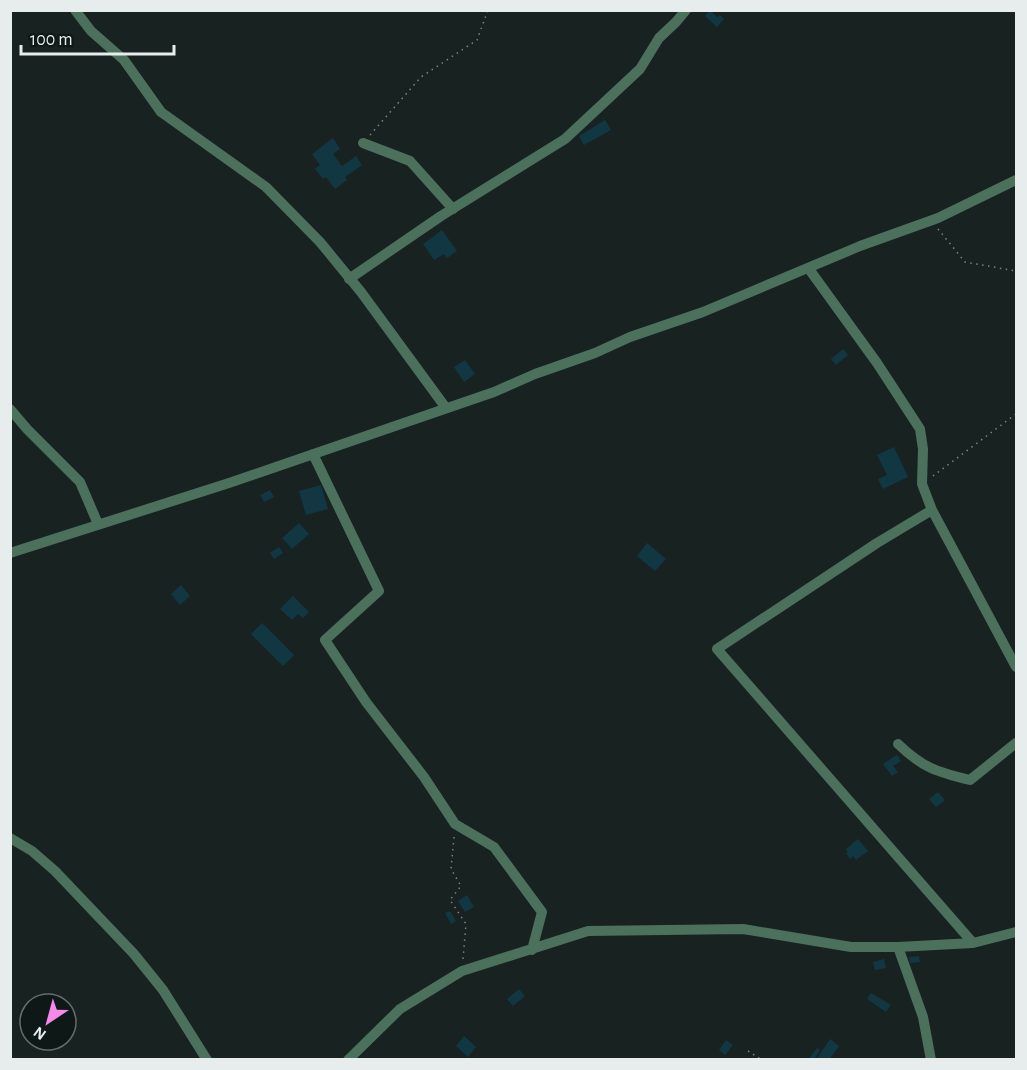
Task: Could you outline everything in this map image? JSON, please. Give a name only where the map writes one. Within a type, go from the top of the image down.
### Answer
[{"type":"street","points":[[75,10],[91,31],[124,60],[161,111],[266,187],[320,242],[361,292],[446,408]]},
{"type":"street","points":[[349,279],[390,249],[565,139],[640,69],[659,38],[686,10]]},
{"type":"street","points":[[363,143],[410,162],[453,209]]},
{"type":"street","points":[[10,553],[494,392],[630,337],[703,312],[860,246],[931,221],[1017,180]]},
{"type":"street","points":[[809,269],[877,363],[920,429],[923,449],[922,484],[932,510],[1017,667]]},
{"type":"street","points":[[10,409],[80,482],[98,524]]},
{"type":"street","points":[[313,454],[379,591],[325,640],[366,702],[424,777],[454,824],[494,847],[542,912],[532,950]]},
{"type":"street","points":[[932,510],[717,649],[973,943]]},
{"type":"street","points":[[898,744],[914,759],[936,772],[970,780],[1017,743]]},
{"type":"street","points":[[10,838],[32,851],[55,871],[134,954],[163,990],[207,1059]]},
{"type":"street","points":[[348,1059],[400,1009],[462,971],[588,932],[743,929],[851,946],[898,947],[973,943],[1017,932]]},
{"type":"street","points":[[898,947],[923,1017],[931,1059]]},
{"type":"path","points":[[363,143],[421,77],[477,40],[488,10]]},
{"type":"path","points":[[931,221],[965,262],[1017,271]]},
{"type":"path","points":[[922,484],[1017,414]]},
{"type":"path","points":[[454,824],[451,868],[461,886],[450,900],[466,924],[462,971]]},
{"type":"path","points":[[748,1051],[762,1059]]},
{"type":"building","points":[[710,10],[717,17],[720,15],[724,19],[717,27],[705,16]]},
{"type":"building","points":[[605,120],[611,130],[584,145],[579,136]]},
{"type":"building","points":[[333,138],[340,149],[333,154],[342,166],[356,156],[362,165],[345,177],[347,180],[335,189],[326,177],[323,179],[315,169],[320,165],[312,154]]},
{"type":"building","points":[[442,230],[457,251],[447,258],[444,254],[434,260],[423,244]]},
{"type":"building","points":[[843,349],[848,355],[836,365],[831,359]]},
{"type":"building","points":[[465,360],[475,374],[464,382],[454,367]]},
{"type":"building","points":[[894,447],[908,477],[883,489],[878,479],[887,475],[877,455]]},
{"type":"building","points":[[321,485],[328,509],[306,515],[299,491]]},
{"type":"building","points":[[270,490],[274,497],[264,502],[260,495]]},
{"type":"building","points":[[299,523],[309,534],[292,549],[282,538]]},
{"type":"building","points":[[647,543],[666,559],[655,571],[637,556]]},
{"type":"building","points":[[279,547],[283,553],[274,559],[270,553]]},
{"type":"building","points":[[181,585],[190,596],[180,605],[171,594]]},
{"type":"building","points":[[293,596],[309,612],[303,618],[298,614],[292,620],[280,609]]},
{"type":"building","points":[[262,623],[294,655],[283,666],[251,634]]},
{"type":"building","points":[[897,755],[901,761],[893,766],[898,772],[892,776],[883,764]]},
{"type":"building","points":[[938,792],[945,800],[936,807],[929,799]]},
{"type":"building","points":[[858,839],[868,851],[856,860],[853,856],[850,859],[846,849]]},
{"type":"building","points":[[467,895],[474,907],[465,912],[458,901]]},
{"type":"building","points":[[450,911],[456,921],[451,924],[445,913]]},
{"type":"building","points":[[919,956],[920,962],[910,963],[909,957]]},
{"type":"building","points":[[884,959],[886,968],[875,970],[873,962]]},
{"type":"building","points":[[519,989],[525,996],[513,1006],[507,999]]},
{"type":"building","points":[[871,993],[891,1005],[886,1012],[867,999]]},
{"type":"building","points":[[464,1036],[476,1047],[468,1057],[456,1046]]},
{"type":"building","points":[[830,1039],[839,1046],[829,1060],[816,1060]]},
{"type":"building","points":[[726,1040],[733,1045],[725,1055],[719,1050]]},
{"type":"building","points":[[817,1048],[820,1050],[814,1060],[808,1060]]}]
